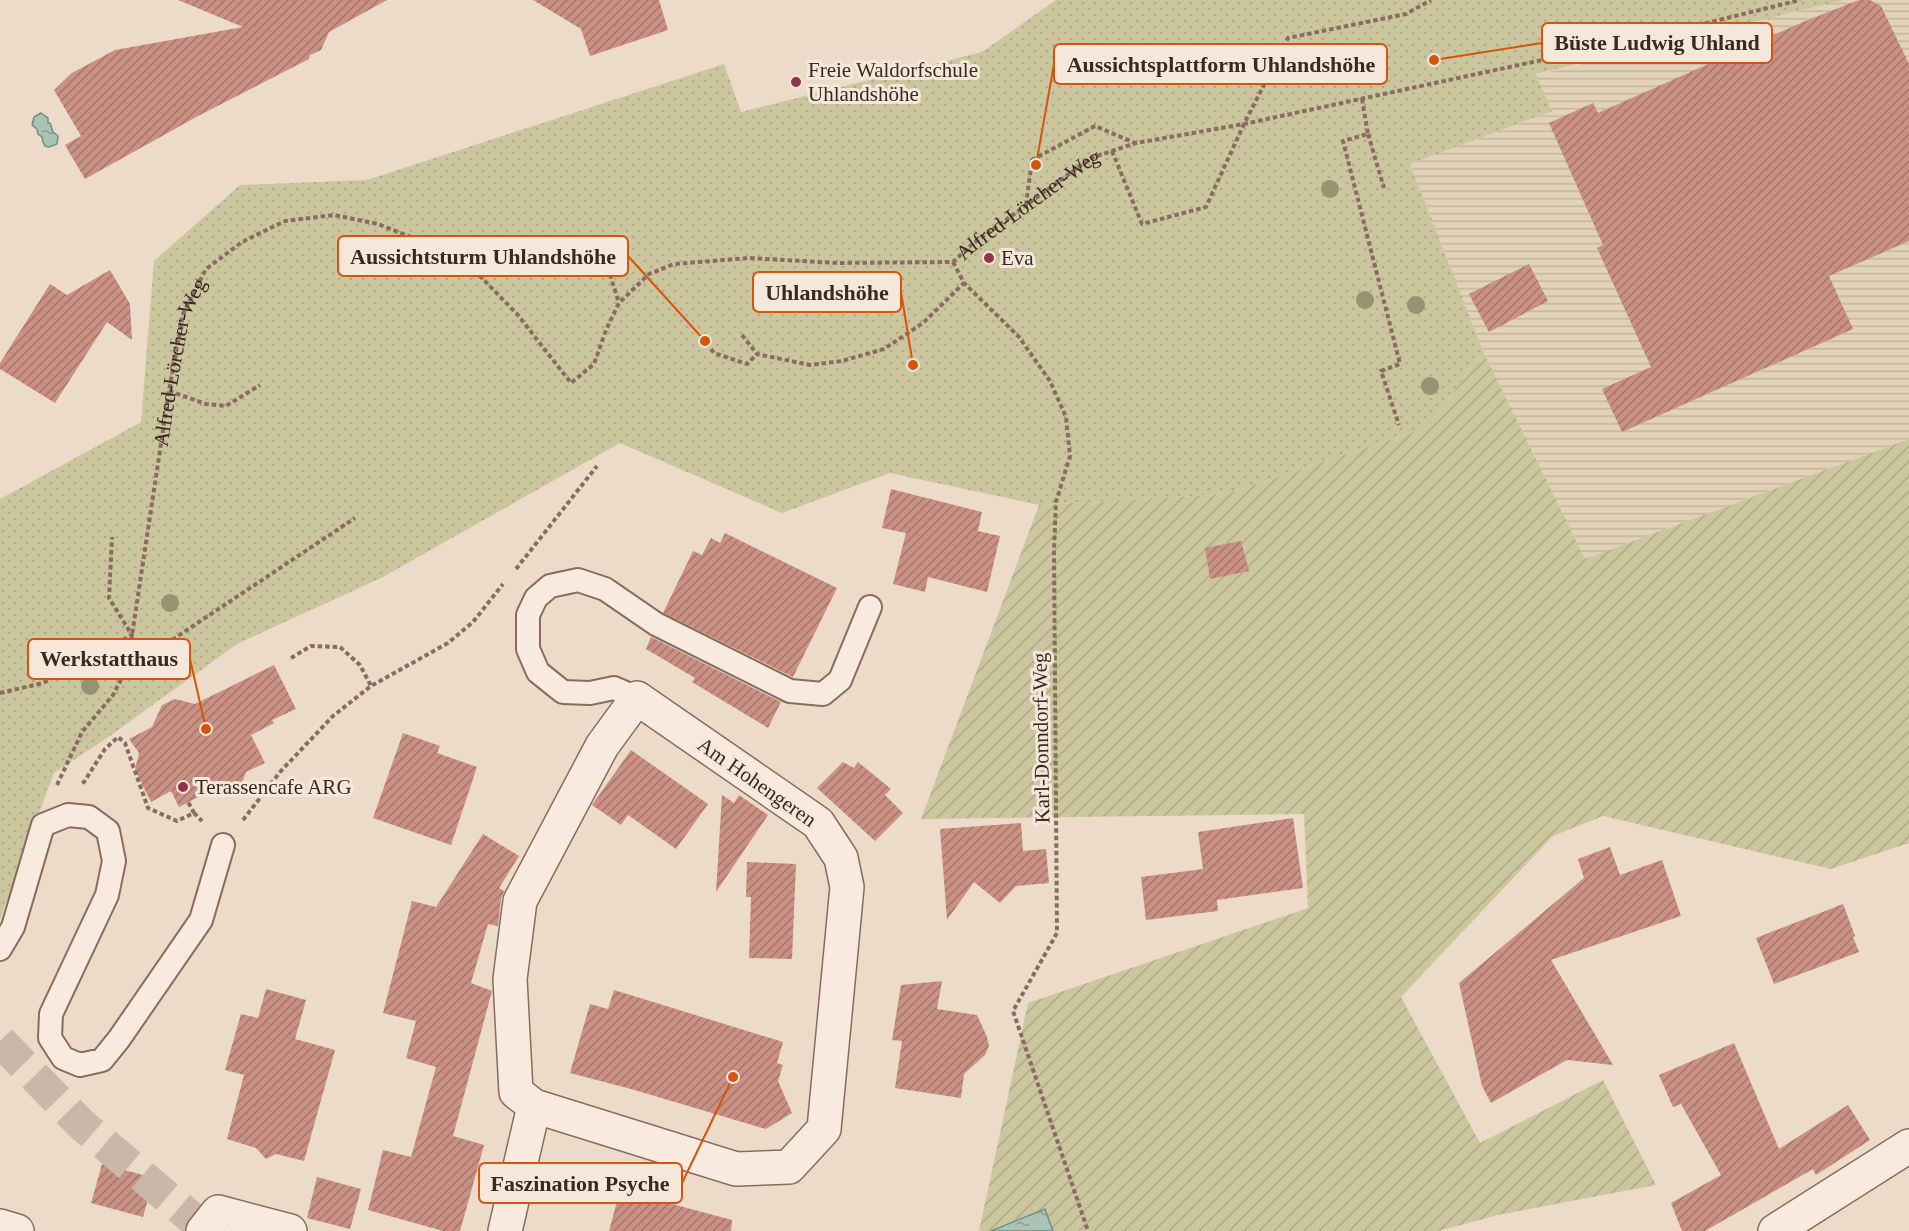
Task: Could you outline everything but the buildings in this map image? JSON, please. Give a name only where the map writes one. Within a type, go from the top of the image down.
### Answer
[{"type":"street","name":"Am Hohengeren","points":[[534,1106],[736,1169],[789,1167],[824,1129],[847,886],[841,858],[818,823],[636,698]]},
{"type":"street","points":[[505,1231],[534,1106],[516,1092],[510,979],[520,901],[602,746],[636,698]]},
{"type":"street","points":[[1775,1231],[1909,1146]]},
{"type":"street","points":[[203,1231],[218,1212],[290,1231]]},
{"type":"street","points":[[0,1226],[17,1231]]},
{"type":"lane","points":[[636,698],[614,688],[590,693],[563,692],[538,672],[528,649],[528,615],[536,597],[550,586],[578,580],[605,589],[657,624],[790,692],[823,694],[840,680],[870,607]]},
{"type":"lane","points":[[0,950],[13,927],[44,825],[68,815],[89,817],[108,831],[114,861],[107,895],[51,1014],[50,1038],[63,1058],[80,1065],[102,1060],[201,920],[223,845]]},
{"type":"path","points":[[1112,151],[1142,224],[1206,207],[1244,124],[1288,38],[1406,14],[1431,0]]},
{"type":"path","name":"Alfred-Lörcher-Weg","points":[[44,825],[54,792],[82,732],[113,695],[127,668],[183,314],[206,269],[242,242],[285,221],[334,215],[378,224],[436,247],[481,277],[517,314],[571,383],[594,364],[619,303],[649,274],[674,264],[749,258],[837,263],[953,262],[970,246],[1091,158],[1136,143],[1244,124],[1362,99],[1654,36],[1800,0]]},
{"type":"path","points":[[1362,99],[1368,134],[1384,188]]},
{"type":"path","points":[[1026,206],[1032,160],[1095,126],[1136,143]]},
{"type":"path","points":[[1368,134],[1342,141],[1400,364],[1381,371],[1399,425]]},
{"type":"path","points":[[603,252],[619,303]]},
{"type":"path","name":"Karl-Donndorf-Weg","points":[[953,262],[963,283],[1019,337],[1050,381],[1066,417],[1070,456],[1056,502],[1054,550],[1058,933],[1013,1011],[1088,1231]]},
{"type":"path","points":[[742,335],[757,354],[810,365],[842,361],[884,349],[923,323],[963,283]]},
{"type":"path","points":[[702,338],[714,353],[747,364],[757,354]]},
{"type":"path","points":[[169,392],[206,404],[226,405],[260,385]]},
{"type":"path","points":[[223,845],[280,772],[333,716],[371,686],[448,643],[473,622],[597,466]]},
{"type":"path","points":[[127,668],[158,650],[355,518]]},
{"type":"path","points":[[0,693],[43,683],[132,635],[109,598],[112,537]]},
{"type":"path","points":[[291,658],[311,646],[340,647],[360,665],[371,686]]},
{"type":"path","points":[[84,782],[105,749],[118,737],[125,743],[148,808],[177,821],[194,813],[188,802]]},
{"type":"shaded area","points":[[1056,0],[1844,0],[1536,74],[1552,111],[1410,164],[1483,351],[1428,427],[1226,494],[1039,505],[890,473],[782,513],[620,443],[383,577],[237,644],[107,738],[54,773],[0,919],[0,499],[141,422],[154,261],[240,185],[367,180],[724,64],[741,112],[982,52]]},
{"type":"shaded area","points":[[1844,0],[1909,0],[1909,439],[1585,559],[1483,351],[1410,164],[1552,111],[1536,75]]},
{"type":"shaded area","points":[[1483,351],[1585,559],[1909,439],[1909,843],[1831,869],[1603,816],[1553,836],[1401,997],[1480,1143],[1603,1080],[1656,1185],[1498,1215],[1439,1231],[979,1231],[1028,1003],[1308,908],[1304,814],[921,819],[1039,505],[1226,494],[1428,427]]},
{"type":"water","points":[[41,113],[48,118],[53,132],[58,136],[57,144],[49,147],[45,146],[42,137],[32,125],[34,117]]},
{"type":"water","points":[[1045,1209],[1053,1231],[991,1231]]},
{"type":"tunnel","points":[[0,1041],[81,1124],[207,1231]]},
{"type":"place","name":"Büste Ludwig Uhland","points":[[1434,60]]},
{"type":"place","name":"Freie Waldorfschule Uhlandshöhe","points":[[796,82]]},
{"type":"place","name":"Aussichtsplattform Uhlandshöhe","points":[[1036,165]]},
{"type":"place","name":"Eva","points":[[989,258]]},
{"type":"place","name":"Aussichtsturm Uhlandshöhe","points":[[705,341]]},
{"type":"place","name":"Uhlandshöhe","points":[[913,365]]},
{"type":"place","name":"Werkstatthaus","points":[[206,729]]},
{"type":"place","name":"Terassencafe ARG","points":[[183,787]]},
{"type":"place","name":"Faszination Psyche","points":[[733,1077]]}]
